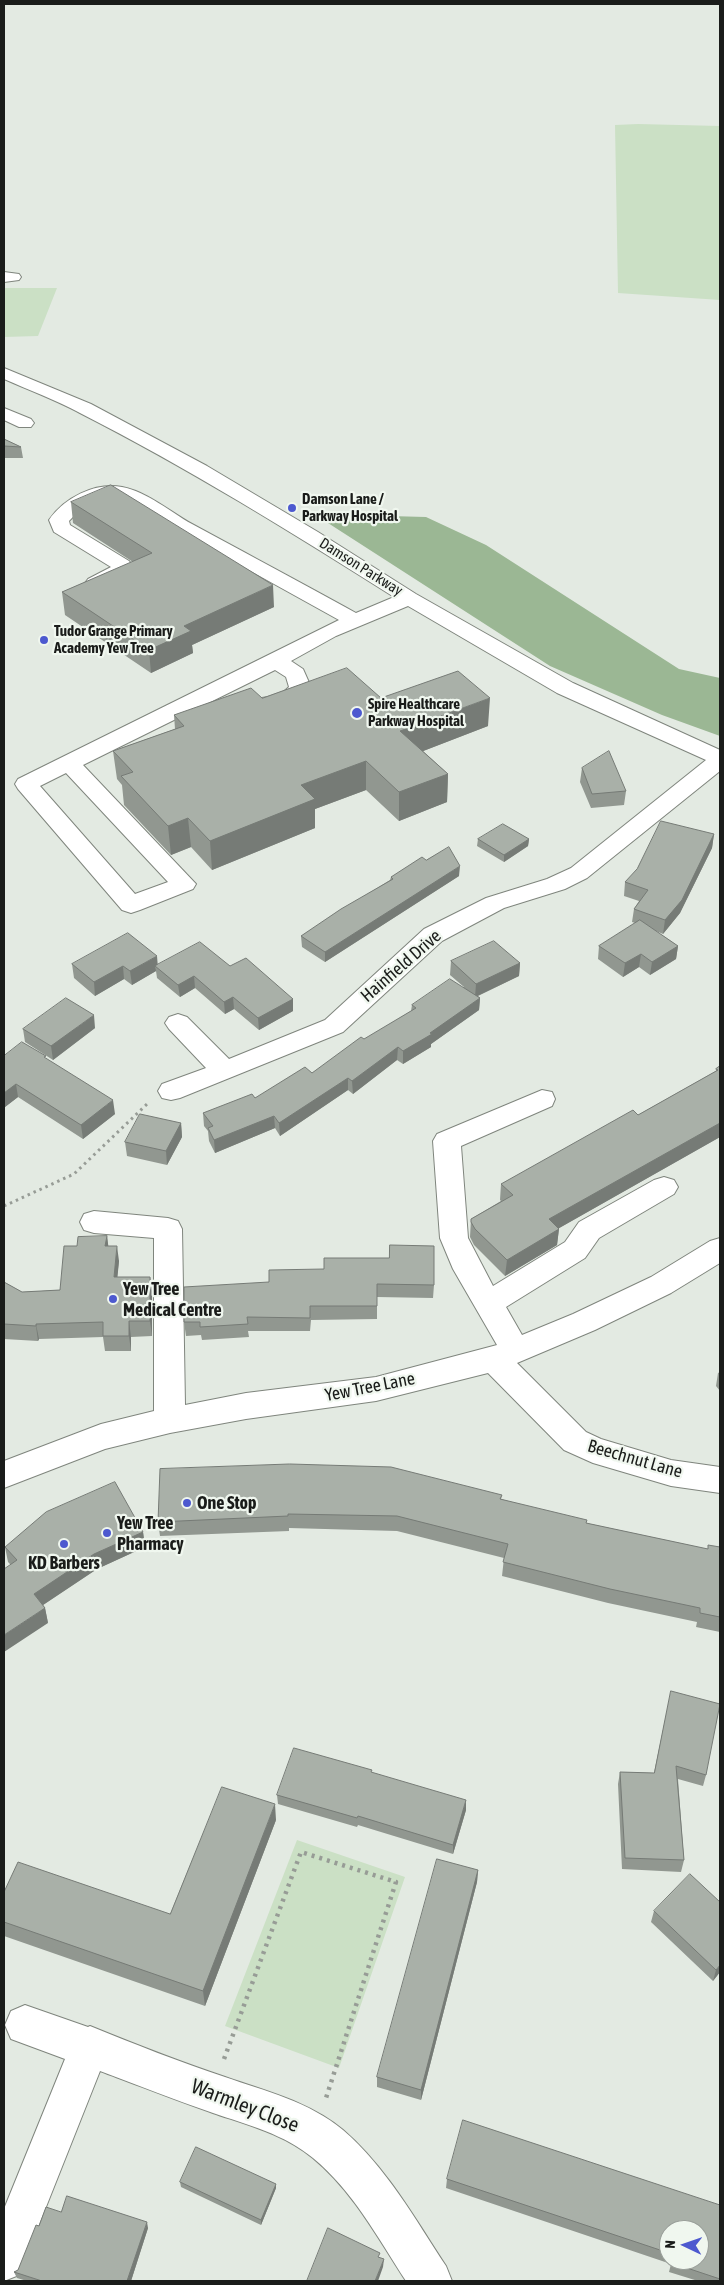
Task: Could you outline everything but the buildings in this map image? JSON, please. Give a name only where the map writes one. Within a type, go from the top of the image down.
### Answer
[{"type":"street","name":"Damson Parkway","points":[[4,373],[85,408],[200,470],[311,536],[409,598],[565,688],[720,759]]},
{"type":"street","points":[[4,414],[24,423]]},
{"type":"street","points":[[78,591],[124,568],[61,528],[59,520],[68,508],[95,495],[116,492],[130,494],[179,525],[355,621]]},
{"type":"street","points":[[69,763],[184,884],[130,905],[26,784],[229,684],[329,632],[409,598]]},
{"type":"street","points":[[229,684],[258,702],[272,703],[292,697],[300,687],[299,680],[289,669],[276,660]]},
{"type":"street","name":"Hainfield Drive","points":[[171,1091],[334,1026],[372,989],[433,935],[495,903],[556,884],[579,873],[720,759]]},
{"type":"street","points":[[178,1023],[225,1071]]},
{"type":"street","name":"Beechnut Lane","points":[[542,1099],[448,1141],[454,1238],[488,1303],[505,1354],[575,1441],[593,1450],[671,1472],[720,1480]]},
{"type":"street","points":[[488,1303],[575,1250],[589,1230],[664,1187]]},
{"type":"street","points":[[94,1222],[168,1229],[170,1420]]},
{"type":"street","name":"Yew Tree Lane","points":[[4,1475],[100,1437],[170,1420],[246,1406],[376,1389],[505,1354],[584,1322],[661,1285],[720,1249]]},
{"type":"street","name":"Warmley Close","points":[[25,2025],[90,2046],[212,2093],[291,2119],[327,2143],[364,2182],[431,2281]]},
{"type":"street","points":[[4,2260],[90,2046]]},
{"type":"path","points":[[4,1206],[74,1174],[156,1096],[171,1091]]},
{"type":"path","points":[[212,2093],[301,1852],[396,1882],[314,2134]]},
{"type":"green space","points":[[615,125],[720,126],[720,300],[618,293]]},
{"type":"green space","points":[[4,288],[57,288],[38,336],[4,337]]},
{"type":"green space","points":[[314,514],[426,517],[486,545],[679,669],[720,678],[720,736],[662,715],[550,666]]},
{"type":"green space","points":[[297,1840],[405,1877],[339,2068],[225,2026]]},
{"type":"place","name":"Damson Lane / Parkway Hospital","points":[[292,508]]},
{"type":"place","name":"Tudor Grange Primary Academy Yew Tree","points":[[44,640]]},
{"type":"place","name":"Spire Healthcare Parkway Hospital","points":[[357,713]]},
{"type":"place","name":"Yew Tree Medical Centre","points":[[113,1299]]},
{"type":"place","name":"One Stop","points":[[187,1503]]},
{"type":"place","name":"Yew Tree Pharmacy","points":[[107,1533]]},
{"type":"place","name":"KD Barbers","points":[[64,1544]]}]
